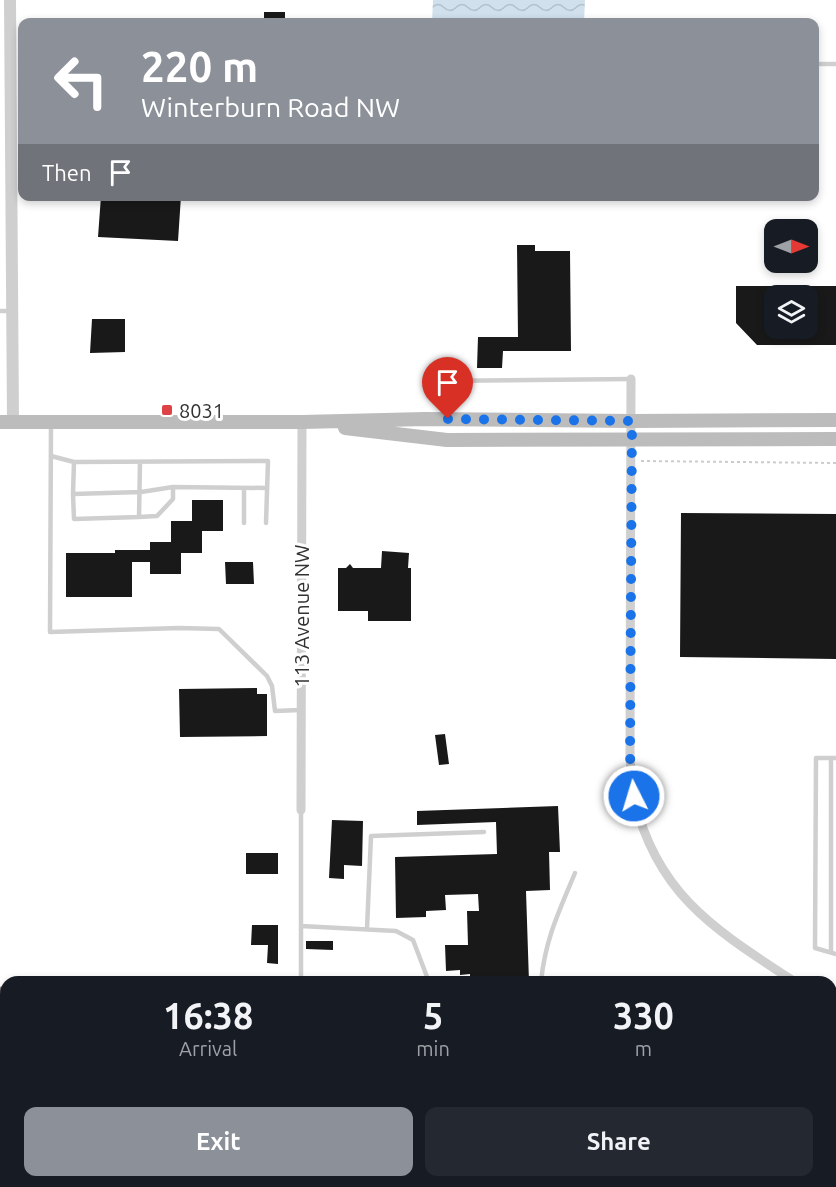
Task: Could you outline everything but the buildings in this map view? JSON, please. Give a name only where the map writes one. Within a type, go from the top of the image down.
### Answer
[{"type":"main road","points":[[6,422],[302,422],[425,419],[836,420]]},
{"type":"main road","points":[[302,422],[447,440],[836,440]]},
{"type":"street","points":[[6,422],[10,0]]},
{"type":"street","points":[[631,379],[630,757],[634,796],[655,856],[689,904],[719,931],[786,976]]},
{"type":"street","name":"113 Avenue NW","points":[[301,810],[302,422]]},
{"type":"lane","points":[[819,64],[836,64]]},
{"type":"lane","points":[[433,381],[631,379]]},
{"type":"lane","points":[[51,422],[50,632],[179,628],[219,630],[267,676],[272,686],[275,711],[301,710]]},
{"type":"lane","points":[[51,456],[74,462],[268,461],[266,523]]},
{"type":"lane","points":[[74,462],[74,519],[158,516],[173,499],[173,487]]},
{"type":"lane","points":[[139,517],[140,462]]},
{"type":"lane","points":[[73,494],[141,492],[173,487],[267,488]]},
{"type":"lane","points":[[244,488],[244,523]]},
{"type":"lane","points":[[816,758],[833,758],[833,953],[815,948],[816,758]]},
{"type":"lane","points":[[301,810],[301,976]]},
{"type":"lane","points":[[367,929],[371,836],[484,832]]},
{"type":"lane","points":[[542,976],[544,956],[550,932],[575,873]]},
{"type":"lane","points":[[301,926],[396,931],[413,940],[427,976]]},
{"type":"path","points":[[631,461],[836,463]]},
{"type":"water","points":[[433,0],[585,0],[584,18],[432,18]]},
{"type":"place","name":"8031","points":[[167,410]]},
{"type":"route","points":[[448,419],[632,421],[630,757],[634,796]]}]
